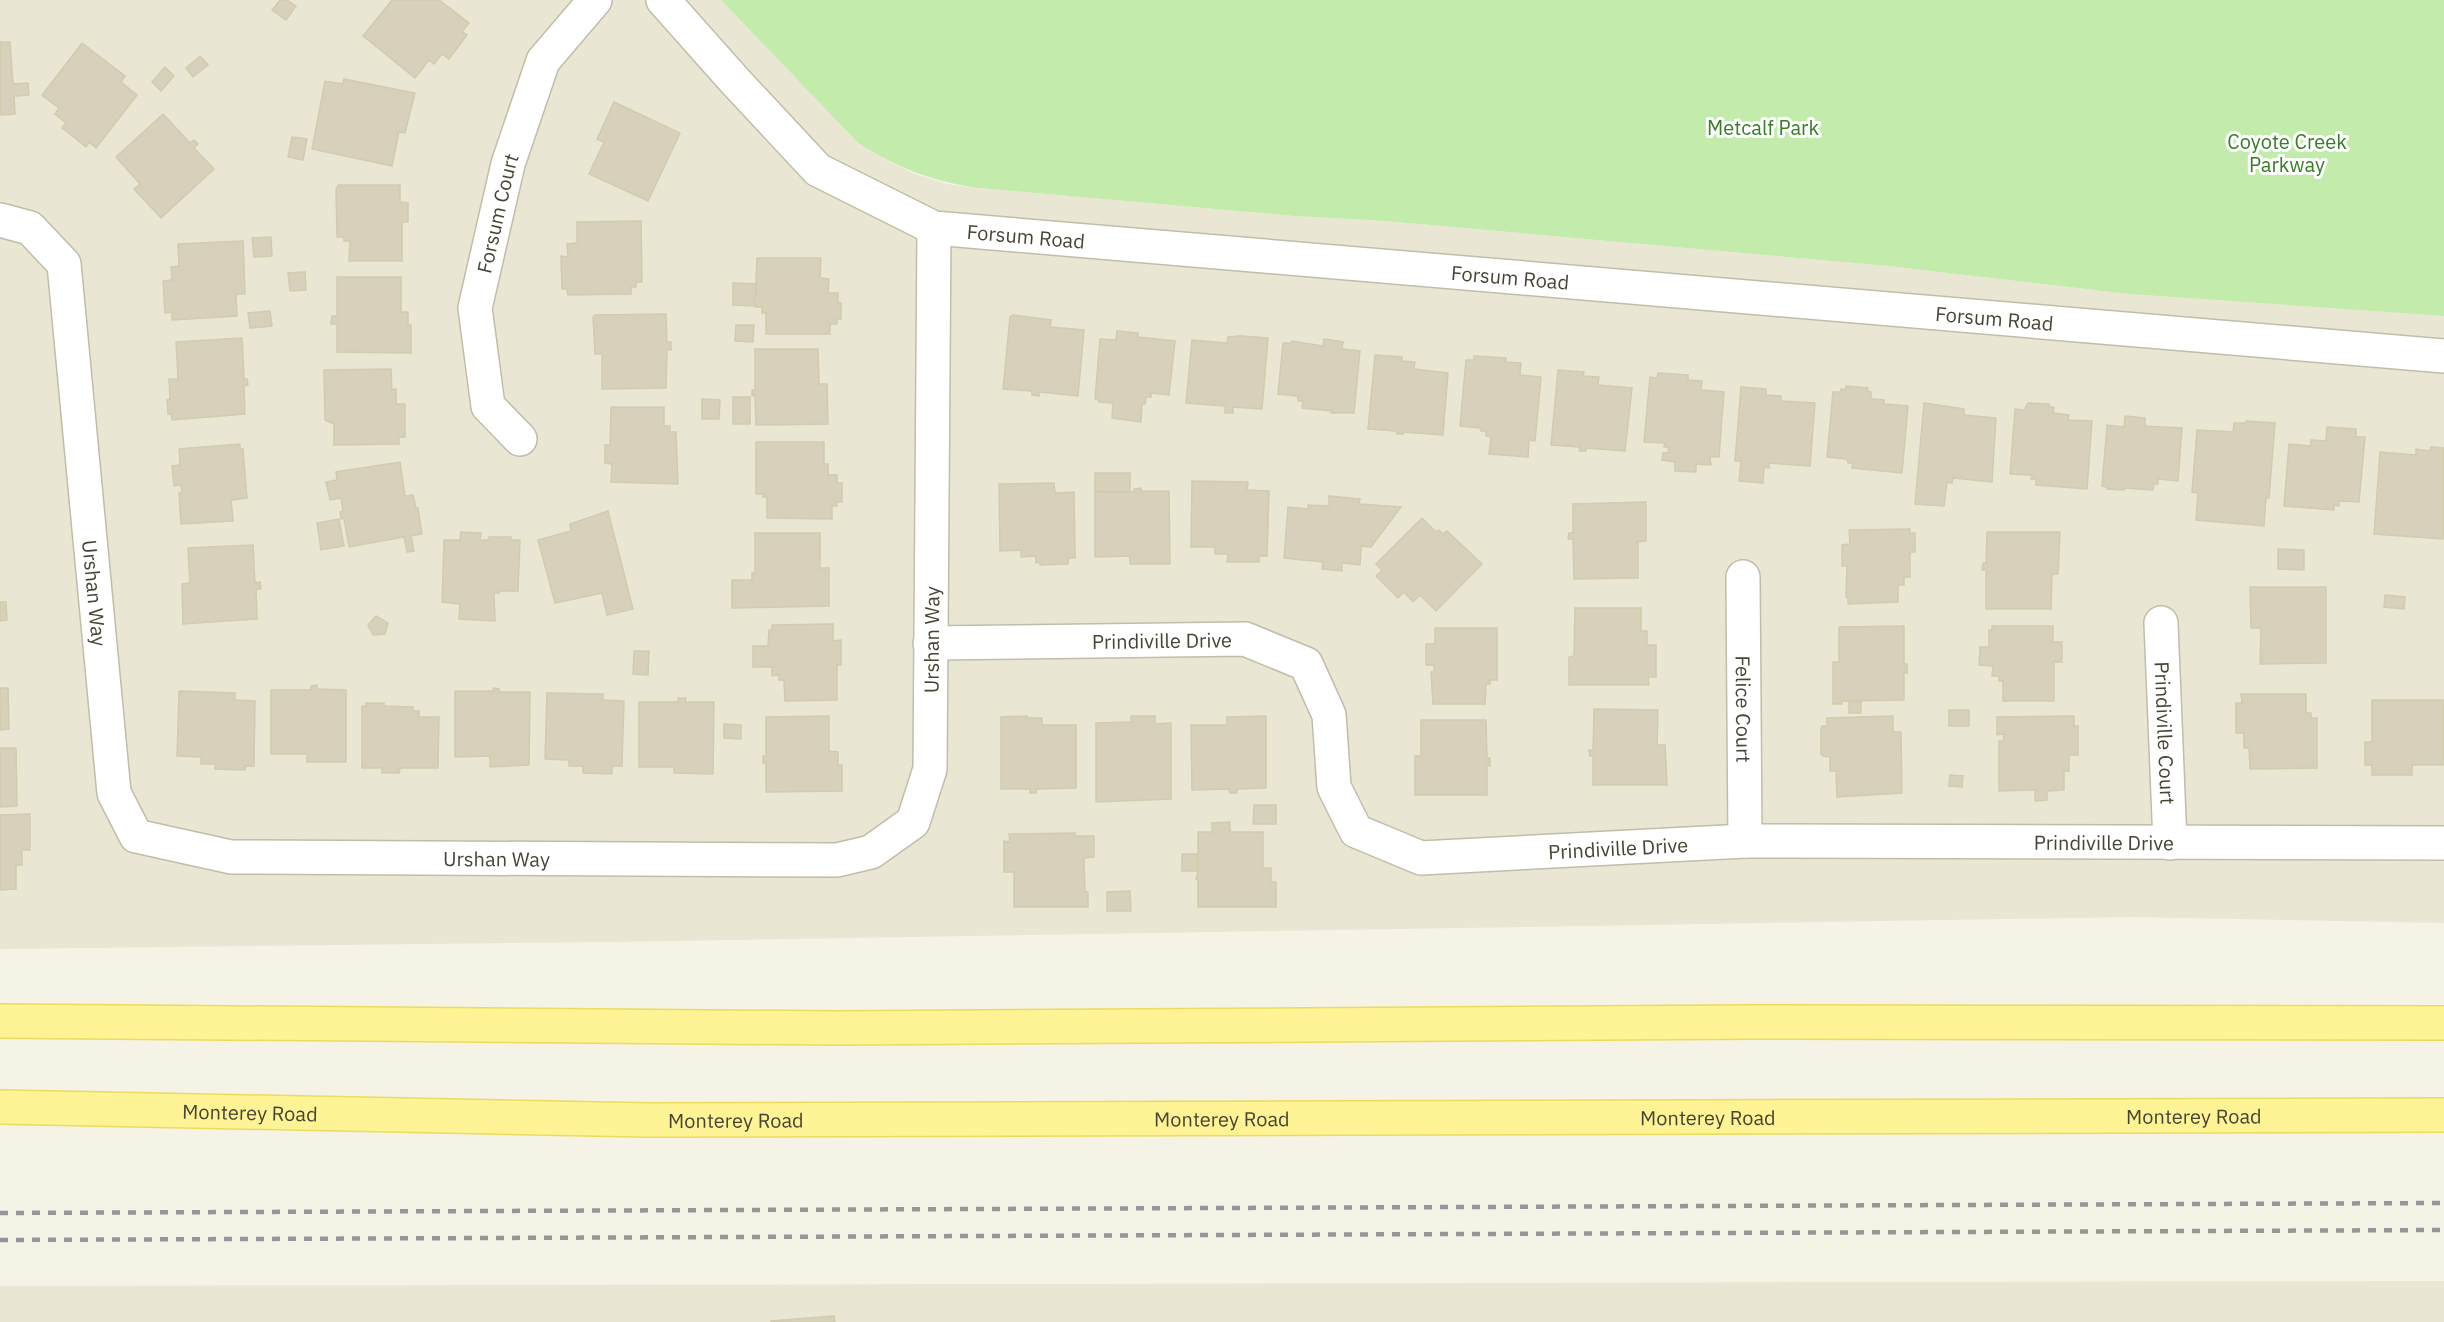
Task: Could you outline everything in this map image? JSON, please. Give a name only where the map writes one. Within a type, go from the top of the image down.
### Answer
[{"type":"main road","points":[[0,1021],[826,1028],[1740,1022],[2444,1023]]},
{"type":"main road","name":"Monterey Road","points":[[0,1107],[648,1120],[2444,1115]]},
{"type":"street","name":"Forsum Court","points":[[520,439],[488,406],[475,308],[508,164],[543,61],[595,0]]},
{"type":"street","name":"Forsum Road","points":[[663,0],[818,170],[934,228],[2444,356]]},
{"type":"street","name":"Urshan Way","points":[[0,220],[30,228],[64,264],[114,793],[135,836],[231,857],[837,860],[871,852],[913,822],[930,769],[934,228]]},
{"type":"street","name":"Felice Court","points":[[1743,577],[1745,841]]},
{"type":"street","name":"Prindiville Court","points":[[2161,623],[2170,843]]},
{"type":"street","name":"Prindiville Drive","points":[[930,643],[1245,639],[1306,664],[1329,715],[1334,787],[1356,831],[1421,858],[1745,841],[2444,843]]},
{"type":"shaded area","points":[[0,0],[721,0],[858,143],[915,174],[947,184],[1888,266],[2129,294],[2444,316],[2444,923],[2132,917],[605,942],[0,949]]},
{"type":"shaded area","points":[[2444,1281],[2444,1322],[0,1322],[0,1286]]},
{"type":"green space","name":"Coyote Creek Parkway","points":[[721,0],[2444,0],[2444,316],[2129,294],[1888,266],[1385,221],[1294,216],[962,185],[916,173],[858,143]]},
{"type":"building","points":[[280,0],[287,0],[296,6],[286,20],[272,10]]},
{"type":"building","points":[[392,0],[439,0],[469,23],[462,32],[467,35],[449,59],[442,54],[434,64],[429,60],[415,78],[363,36]]},
{"type":"building","points":[[0,42],[10,42],[13,84],[28,83],[29,95],[14,96],[15,114],[0,115]]},
{"type":"building","points":[[82,43],[125,76],[121,82],[137,95],[96,148],[89,142],[86,147],[62,128],[66,123],[55,114],[59,108],[42,95]]},
{"type":"building","points":[[200,56],[208,65],[193,77],[186,68]]},
{"type":"building","points":[[165,67],[174,76],[161,91],[152,82]]},
{"type":"building","points":[[344,79],[415,93],[405,133],[399,132],[392,166],[312,149],[325,81],[343,84]]},
{"type":"building","points":[[614,102],[680,133],[648,201],[589,174],[604,142],[597,139]]},
{"type":"building","points":[[163,114],[190,143],[194,140],[198,144],[194,148],[214,169],[161,218],[134,189],[140,184],[116,157]]},
{"type":"building","points":[[292,137],[307,139],[303,160],[288,157]]},
{"type":"building","points":[[338,185],[400,185],[400,202],[408,203],[408,222],[402,222],[402,261],[349,261],[350,241],[344,241],[344,237],[337,237],[336,190]]},
{"type":"building","points":[[641,221],[642,282],[636,282],[636,287],[631,287],[631,294],[568,295],[567,289],[562,289],[561,256],[568,257],[567,244],[577,243],[577,222]]},
{"type":"building","points":[[271,237],[272,256],[254,257],[252,238]]},
{"type":"building","points":[[243,241],[245,294],[236,294],[237,316],[172,320],[172,312],[165,313],[163,281],[172,280],[171,267],[179,266],[178,244]]},
{"type":"building","points":[[757,258],[821,258],[820,278],[829,279],[828,293],[838,293],[838,303],[841,303],[841,319],[837,319],[837,324],[830,324],[830,334],[766,334],[766,313],[762,313],[762,307],[755,307]]},
{"type":"building","points":[[305,272],[306,290],[290,291],[288,273]]},
{"type":"building","points":[[337,277],[401,277],[401,312],[408,312],[408,325],[411,325],[411,353],[337,352],[337,324],[331,324],[332,316],[337,316]]},
{"type":"building","points":[[733,283],[756,284],[755,306],[733,305]]},
{"type":"building","points":[[270,311],[272,326],[250,328],[248,313]]},
{"type":"building","points":[[666,314],[667,342],[671,342],[671,350],[667,350],[666,388],[602,389],[602,354],[595,354],[593,317],[595,315]]},
{"type":"building","points":[[1013,315],[1051,320],[1050,327],[1084,330],[1078,396],[1039,392],[1039,396],[1032,395],[1032,391],[1003,389],[1010,317]]},
{"type":"building","points":[[736,325],[754,325],[753,342],[735,341]]},
{"type":"building","points":[[1117,331],[1138,333],[1138,337],[1175,341],[1169,395],[1151,393],[1151,397],[1146,397],[1145,404],[1142,404],[1141,422],[1112,418],[1113,403],[1099,402],[1095,399],[1100,339],[1116,340]]},
{"type":"building","points":[[1228,337],[1268,338],[1262,409],[1233,407],[1233,413],[1225,413],[1225,406],[1186,403],[1192,340],[1227,343]]},
{"type":"building","points":[[242,338],[244,379],[247,379],[248,385],[244,386],[245,414],[172,420],[171,414],[168,414],[167,400],[170,399],[169,379],[178,379],[176,342]]},
{"type":"building","points":[[1324,339],[1343,342],[1342,349],[1360,351],[1354,413],[1331,413],[1332,411],[1302,408],[1303,401],[1298,401],[1298,396],[1278,394],[1283,343],[1292,341],[1323,346]]},
{"type":"building","points":[[755,349],[818,349],[819,384],[827,384],[828,424],[756,425],[755,395],[752,396],[752,390],[755,390]]},
{"type":"building","points":[[1375,355],[1402,357],[1402,361],[1415,362],[1414,369],[1448,373],[1443,435],[1403,432],[1403,434],[1397,434],[1397,431],[1368,429]]},
{"type":"building","points":[[1474,356],[1506,358],[1506,362],[1521,363],[1520,375],[1541,377],[1535,441],[1529,440],[1528,457],[1489,454],[1491,437],[1486,436],[1486,431],[1481,431],[1481,428],[1460,426],[1466,360],[1474,360]]},
{"type":"building","points":[[391,369],[392,390],[396,389],[396,404],[405,404],[405,437],[399,437],[399,444],[334,445],[334,424],[325,420],[324,370]]},
{"type":"building","points":[[1558,370],[1584,372],[1583,376],[1599,377],[1598,385],[1632,388],[1625,451],[1586,448],[1586,451],[1579,451],[1580,447],[1551,445]]},
{"type":"building","points":[[1658,373],[1688,375],[1688,380],[1702,381],[1701,390],[1724,392],[1719,457],[1710,457],[1711,465],[1696,464],[1696,472],[1675,471],[1675,462],[1662,460],[1663,453],[1668,453],[1669,447],[1664,447],[1665,443],[1644,442],[1650,377],[1657,378]]},
{"type":"building","points":[[1846,386],[1868,388],[1867,391],[1871,392],[1871,399],[1884,400],[1884,404],[1908,406],[1902,473],[1852,468],[1853,463],[1848,463],[1847,459],[1827,457],[1833,392],[1841,392],[1841,389],[1845,390]]},
{"type":"building","points":[[1741,387],[1766,389],[1766,395],[1781,396],[1781,401],[1815,403],[1810,466],[1769,463],[1769,468],[1764,467],[1763,483],[1739,481],[1741,461],[1735,461]]},
{"type":"building","points":[[733,397],[750,397],[750,424],[733,424]]},
{"type":"building","points":[[702,399],[720,400],[719,419],[702,419]]},
{"type":"building","points":[[1924,403],[1964,409],[1964,415],[1996,418],[1992,482],[1953,478],[1952,483],[1947,482],[1944,506],[1915,504]]},
{"type":"building","points":[[2028,403],[2049,404],[2049,407],[2054,407],[2053,413],[2069,415],[2068,420],[2092,421],[2087,489],[2036,485],[2036,479],[2031,479],[2032,475],[2010,474],[2015,409],[2024,410]]},
{"type":"building","points":[[611,407],[664,407],[664,426],[670,426],[670,432],[676,432],[678,484],[611,482],[612,464],[605,463],[605,445],[610,445]]},
{"type":"building","points":[[2125,416],[2145,418],[2145,426],[2182,428],[2178,481],[2158,479],[2158,484],[2154,484],[2153,490],[2107,489],[2102,486],[2107,425],[2124,427]]},
{"type":"building","points":[[2246,421],[2275,423],[2269,498],[2266,498],[2264,526],[2196,520],[2198,493],[2192,492],[2197,430],[2233,432],[2234,423],[2246,423]]},
{"type":"building","points":[[2327,427],[2356,429],[2356,437],[2365,437],[2359,502],[2339,501],[2339,506],[2334,505],[2334,510],[2284,506],[2289,444],[2311,446],[2311,440],[2326,441]]},
{"type":"building","points":[[756,442],[824,442],[824,464],[828,464],[828,475],[837,475],[837,483],[842,483],[842,502],[836,502],[837,506],[832,506],[832,519],[767,518],[767,497],[763,497],[763,494],[756,494]]},
{"type":"building","points":[[240,444],[240,449],[243,449],[247,498],[231,500],[233,521],[181,524],[179,493],[182,493],[181,485],[174,486],[172,466],[180,465],[179,449]]},
{"type":"building","points":[[2431,447],[2444,448],[2444,539],[2374,534],[2380,452],[2416,455],[2416,449],[2430,451]]},
{"type":"building","points":[[400,462],[405,496],[413,495],[416,508],[418,508],[422,534],[411,536],[414,551],[407,552],[404,537],[349,547],[344,518],[341,519],[340,512],[343,511],[341,498],[330,500],[326,482],[337,480],[336,472]]},
{"type":"building","points":[[1095,473],[1130,473],[1130,492],[1095,491]]},
{"type":"building","points":[[1192,481],[1248,482],[1247,490],[1269,491],[1267,556],[1259,556],[1259,562],[1227,562],[1228,554],[1215,554],[1215,547],[1191,547]]},
{"type":"building","points":[[1054,483],[1055,493],[1074,492],[1075,558],[1068,558],[1068,564],[1040,565],[1040,562],[1036,563],[1036,556],[1021,557],[1021,550],[1000,551],[999,484]]},
{"type":"building","points":[[1141,488],[1141,491],[1169,491],[1170,564],[1130,564],[1130,556],[1095,557],[1095,492],[1134,492],[1134,489]]},
{"type":"building","points":[[1329,496],[1360,499],[1359,504],[1401,507],[1371,547],[1361,546],[1360,565],[1342,563],[1342,571],[1322,569],[1323,562],[1284,558],[1288,507],[1308,509],[1308,505],[1329,506]]},
{"type":"building","points":[[1646,502],[1646,541],[1638,542],[1638,578],[1574,579],[1573,539],[1568,539],[1569,533],[1573,533],[1573,504]]},
{"type":"building","points":[[608,511],[633,609],[607,615],[602,593],[555,603],[538,540],[571,531],[570,524]]},
{"type":"building","points":[[1422,518],[1436,532],[1439,530],[1443,534],[1447,531],[1482,564],[1436,611],[1420,595],[1413,602],[1404,592],[1398,598],[1376,576],[1382,570],[1376,564]]},
{"type":"building","points":[[339,519],[344,546],[321,550],[317,523]]},
{"type":"building","points":[[1910,529],[1910,534],[1915,533],[1915,552],[1910,552],[1910,577],[1904,577],[1904,585],[1898,585],[1898,602],[1848,604],[1846,597],[1847,566],[1842,566],[1842,545],[1850,544],[1849,530]]},
{"type":"building","points":[[461,532],[481,533],[480,540],[489,540],[489,537],[511,537],[511,540],[520,540],[518,591],[494,593],[495,621],[459,619],[460,604],[442,602],[444,540],[460,540]]},
{"type":"building","points":[[1987,532],[2060,532],[2058,574],[2052,574],[2051,609],[1986,609],[1986,570],[1982,570],[1983,563],[1986,563]]},
{"type":"building","points":[[755,533],[820,533],[820,568],[829,568],[829,606],[732,608],[732,580],[752,580],[752,573],[755,573]]},
{"type":"building","points":[[253,545],[255,583],[260,582],[261,589],[256,589],[257,619],[183,624],[182,584],[190,583],[188,548]]},
{"type":"building","points":[[2278,549],[2304,550],[2304,570],[2278,569]]},
{"type":"building","points":[[2250,587],[2326,587],[2326,663],[2260,664],[2261,628],[2251,628]]},
{"type":"building","points":[[2385,595],[2405,597],[2404,609],[2384,607]]},
{"type":"building","points":[[0,602],[6,602],[7,620],[0,621]]},
{"type":"building","points":[[1575,608],[1641,608],[1641,631],[1647,631],[1647,645],[1656,645],[1656,677],[1648,677],[1649,685],[1569,685],[1569,657],[1574,656]]},
{"type":"building","points":[[376,616],[388,623],[385,634],[373,635],[368,625]]},
{"type":"building","points":[[833,624],[833,641],[841,640],[841,665],[837,665],[837,700],[785,701],[784,680],[779,680],[779,675],[772,676],[772,667],[753,667],[753,646],[768,646],[769,630],[772,630],[772,625]]},
{"type":"building","points":[[1904,626],[1904,664],[1907,664],[1907,673],[1904,673],[1904,700],[1842,701],[1842,704],[1833,704],[1833,662],[1839,662],[1839,627]]},
{"type":"building","points":[[1992,626],[2053,626],[2053,642],[2062,642],[2062,662],[2054,662],[2054,701],[2003,701],[2003,681],[1999,681],[1999,676],[1992,676],[1993,666],[1979,665],[1980,647],[1989,647],[1989,630],[1992,630]]},
{"type":"building","points":[[1435,628],[1497,628],[1497,680],[1490,680],[1490,684],[1486,684],[1485,704],[1433,704],[1431,672],[1434,672],[1434,665],[1426,665],[1426,644],[1435,644]]},
{"type":"building","points":[[634,651],[649,651],[648,675],[633,674]]},
{"type":"building","points":[[317,685],[317,689],[346,690],[346,762],[307,762],[307,754],[271,754],[271,690],[311,690],[311,686]]},
{"type":"building","points":[[0,688],[8,688],[9,729],[0,730]]},
{"type":"building","points":[[493,688],[499,689],[499,692],[530,692],[529,765],[490,767],[490,756],[455,757],[455,691],[494,691]]},
{"type":"building","points":[[179,691],[235,693],[235,700],[255,701],[254,766],[246,766],[245,770],[215,769],[215,764],[201,764],[201,757],[177,756]]},
{"type":"building","points":[[547,693],[603,694],[603,700],[624,701],[622,766],[612,766],[612,774],[583,773],[583,766],[569,766],[569,760],[545,759]]},
{"type":"building","points":[[2241,694],[2306,694],[2306,713],[2311,713],[2311,718],[2317,718],[2317,768],[2250,769],[2249,748],[2244,748],[2244,733],[2236,733],[2236,703],[2242,703]]},
{"type":"building","points":[[678,698],[686,698],[685,702],[714,702],[713,774],[674,773],[674,767],[639,767],[639,702],[678,702]]},
{"type":"building","points":[[2372,700],[2444,700],[2444,765],[2412,765],[2412,775],[2372,775],[2372,765],[2365,765],[2365,742],[2372,742]]},
{"type":"building","points":[[1849,702],[1861,702],[1861,713],[1849,713]]},
{"type":"building","points":[[366,703],[413,707],[413,711],[419,711],[419,717],[439,717],[438,768],[400,768],[399,773],[382,773],[382,768],[362,768],[362,706],[366,706]]},
{"type":"building","points":[[1594,709],[1658,710],[1657,745],[1665,745],[1667,785],[1593,785],[1593,756],[1590,756],[1589,750],[1593,750]]},
{"type":"building","points":[[1949,710],[1969,710],[1969,726],[1949,726]]},
{"type":"building","points":[[829,716],[829,751],[838,752],[838,765],[842,765],[842,791],[766,792],[766,763],[763,763],[763,756],[766,756],[766,717]]},
{"type":"building","points":[[1027,716],[1027,718],[1042,718],[1042,725],[1076,725],[1076,788],[1036,789],[1036,793],[1030,793],[1030,789],[1001,789],[1001,717]]},
{"type":"building","points":[[1131,716],[1155,716],[1155,724],[1171,723],[1171,799],[1096,802],[1096,723],[1131,722]]},
{"type":"building","points":[[1266,716],[1266,788],[1237,789],[1237,793],[1230,793],[1229,789],[1192,790],[1191,725],[1227,725],[1227,717]]},
{"type":"building","points":[[1893,716],[1893,732],[1901,732],[1902,793],[1837,797],[1836,771],[1830,771],[1830,757],[1821,754],[1821,729],[1822,726],[1827,726],[1827,718]]},
{"type":"building","points":[[2074,716],[2074,726],[2078,726],[2078,755],[2069,755],[2069,771],[2064,771],[2064,790],[2047,791],[2047,800],[2035,801],[2035,790],[1999,791],[1999,741],[2003,741],[2004,734],[1997,735],[1997,717]]},
{"type":"building","points":[[1421,720],[1486,720],[1487,758],[1490,758],[1490,766],[1487,766],[1487,795],[1415,795],[1415,756],[1421,756]]},
{"type":"building","points":[[724,724],[741,725],[741,739],[724,738]]},
{"type":"building","points":[[0,748],[16,748],[17,806],[0,807]]},
{"type":"building","points":[[1950,775],[1963,776],[1962,787],[1949,786]]},
{"type":"building","points":[[1254,805],[1276,805],[1276,824],[1253,824]]},
{"type":"building","points":[[30,814],[30,850],[22,850],[22,865],[16,865],[16,889],[0,890],[0,815]]},
{"type":"building","points":[[1230,822],[1230,832],[1263,832],[1263,868],[1271,868],[1271,882],[1276,882],[1276,907],[1198,907],[1198,879],[1196,879],[1198,832],[1212,832],[1212,823]]},
{"type":"building","points":[[1075,833],[1075,836],[1094,836],[1094,857],[1084,858],[1088,907],[1014,907],[1014,872],[1004,872],[1004,841],[1010,842],[1009,834]]},
{"type":"building","points":[[1182,854],[1197,854],[1197,871],[1182,871]]},
{"type":"building","points":[[1130,891],[1131,911],[1107,911],[1107,892]]},
{"type":"building","points":[[834,1316],[835,1322],[771,1322],[771,1321]]},
{"type":"railway","points":[[0,1213],[2444,1203]]},
{"type":"railway","points":[[0,1240],[2444,1230]]},
{"type":"park label","name":"Metcalf Park","points":[[1763,127]]}]
